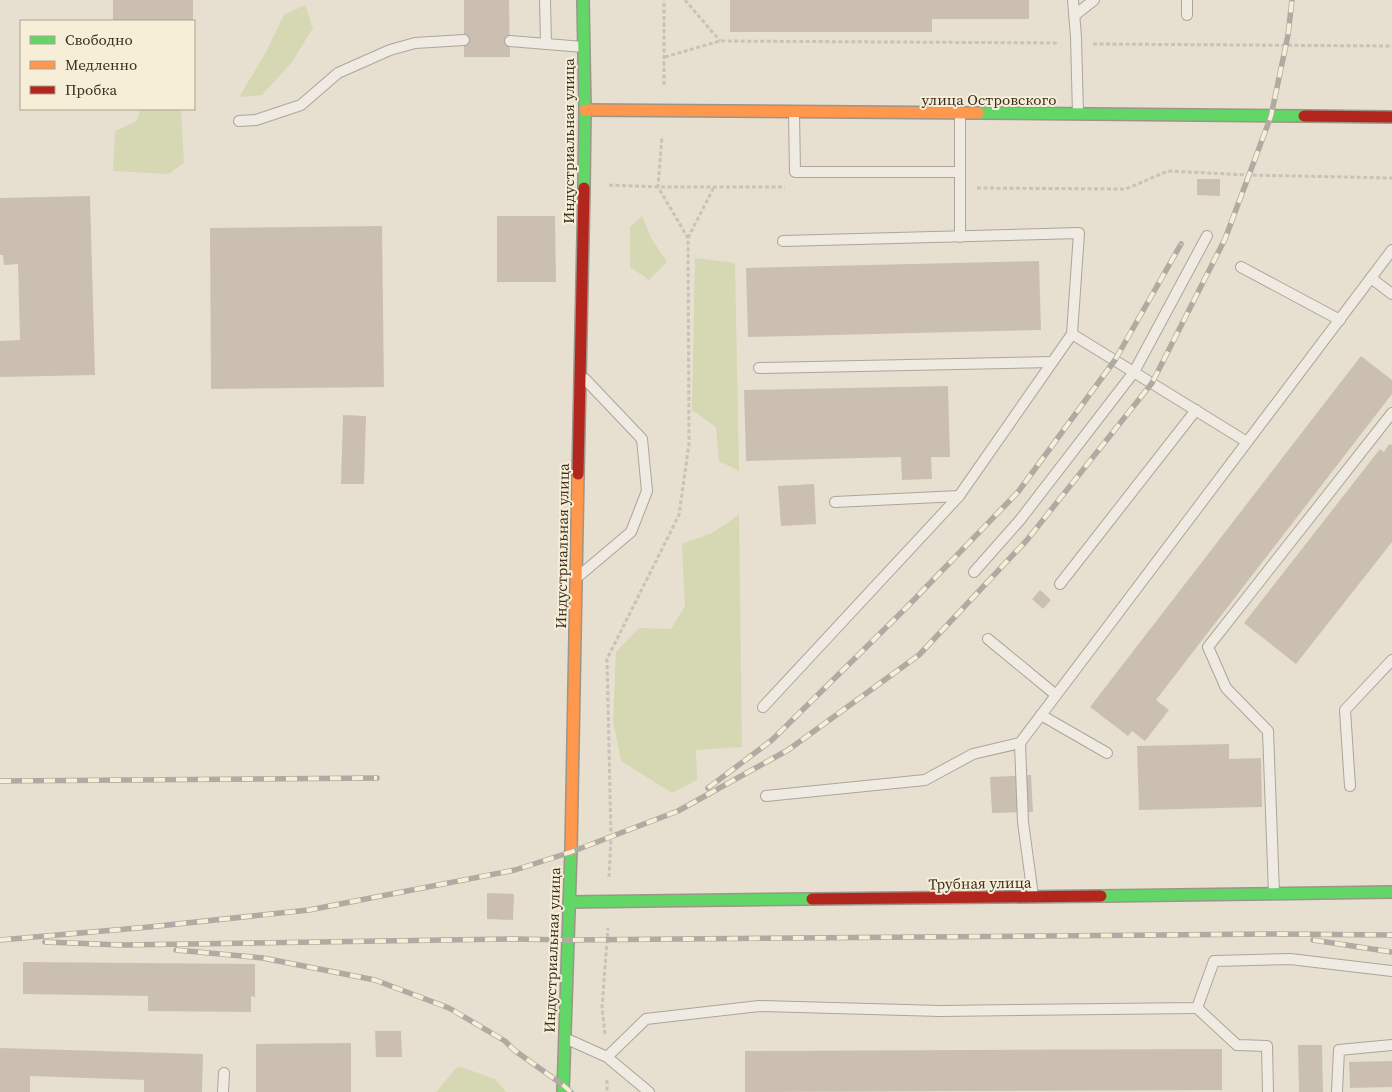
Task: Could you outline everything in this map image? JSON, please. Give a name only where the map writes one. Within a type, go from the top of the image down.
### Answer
[{"type":"main road","name":"Индустриальная улица","points":[[563,1092],[569,902],[585,110],[583,0]]},
{"type":"main road","name":"улица Островского","points":[[585,110],[1392,117]]},
{"type":"main road","name":"Трубная улица","points":[[569,902],[1392,892]]},
{"type":"lane","points":[[545,0],[546,44]]},
{"type":"lane","points":[[1073,0],[1078,114]]},
{"type":"lane","points":[[1074,15],[1094,0]]},
{"type":"lane","points":[[1186,0],[1187,16]]},
{"type":"lane","points":[[239,121],[256,120],[301,105],[338,74],[390,50],[415,43],[464,40]]},
{"type":"lane","points":[[510,41],[584,47]]},
{"type":"lane","points":[[794,112],[795,172],[960,172]]},
{"type":"lane","points":[[960,114],[960,237]]},
{"type":"lane","points":[[762,706],[959,496],[1072,334],[1079,233],[783,241]]},
{"type":"lane","points":[[974,572],[1020,520],[1134,372],[1207,236]]},
{"type":"lane","points":[[1034,897],[1023,822],[1020,743],[1392,250]]},
{"type":"lane","points":[[1240,267],[1340,320]]},
{"type":"lane","points":[[1371,278],[1392,294]]},
{"type":"lane","points":[[1072,334],[1247,442]]},
{"type":"lane","points":[[758,368],[1052,362]]},
{"type":"lane","points":[[576,579],[631,532],[647,490],[642,439],[580,373]]},
{"type":"lane","points":[[1060,584],[1196,410]]},
{"type":"lane","points":[[1274,894],[1268,731],[1226,688],[1208,647],[1392,413]]},
{"type":"lane","points":[[835,502],[959,496]]},
{"type":"lane","points":[[988,639],[1056,695]]},
{"type":"lane","points":[[1350,786],[1345,710],[1392,660]]},
{"type":"lane","points":[[1041,715],[1107,753]]},
{"type":"lane","points":[[766,796],[925,780],[973,754],[1020,743]]},
{"type":"lane","points":[[1197,1008],[1214,961],[1290,959],[1392,971]]},
{"type":"lane","points":[[607,1056],[646,1019],[759,1006],[941,1011],[1197,1008],[1237,1045],[1267,1046],[1268,1092]]},
{"type":"lane","points":[[564,1038],[607,1056],[649,1092]]},
{"type":"lane","points":[[1337,1092],[1339,1050],[1392,1045]]},
{"type":"lane","points":[[223,1092],[224,1073]]},
{"type":"path","points":[[685,0],[720,41]]},
{"type":"path","points":[[665,57],[720,41],[1392,46]]},
{"type":"path","points":[[688,238],[714,187]]},
{"type":"green space","points":[[305,5],[313,28],[292,62],[262,95],[239,97],[265,54],[284,15]]},
{"type":"green space","points":[[140,110],[181,110],[184,163],[168,174],[113,171],[115,131],[137,121]]},
{"type":"green space","points":[[642,216],[651,238],[667,262],[649,280],[630,267],[630,227]]},
{"type":"green space","points":[[695,258],[735,263],[739,471],[719,461],[716,427],[692,410]]},
{"type":"green space","points":[[739,515],[742,747],[696,750],[697,780],[672,793],[621,761],[613,721],[616,652],[639,628],[671,629],[685,606],[682,544],[712,533]]},
{"type":"green space","points":[[458,1066],[495,1079],[506,1092],[436,1092]]},
{"type":"building","points":[[113,0],[193,0],[193,20],[113,20]]},
{"type":"building","points":[[464,0],[509,0],[510,57],[464,57]]},
{"type":"building","points":[[730,0],[1029,0],[1029,19],[932,19],[932,32],[730,32]]},
{"type":"building","points":[[1197,179],[1220,179],[1220,196],[1197,195]]},
{"type":"building","points":[[90,196],[95,375],[0,377],[0,341],[20,340],[18,264],[4,265],[3,255],[0,255],[0,198]]},
{"type":"building","points":[[497,216],[555,216],[556,282],[497,282]]},
{"type":"building","points":[[382,226],[384,387],[211,389],[210,228]]},
{"type":"building","points":[[1039,261],[1041,330],[748,337],[746,268]]},
{"type":"building","points":[[1361,356],[1392,380],[1392,394],[1156,700],[1169,710],[1145,741],[1132,731],[1128,736],[1090,707]]},
{"type":"building","points":[[948,386],[950,457],[931,457],[932,479],[902,480],[901,457],[746,461],[744,390]]},
{"type":"building","points":[[343,415],[366,416],[364,484],[341,484]]},
{"type":"building","points":[[1389,444],[1392,445],[1392,542],[1296,664],[1244,623],[1380,449],[1384,452]]},
{"type":"building","points":[[814,484],[816,524],[781,526],[778,486]]},
{"type":"building","points":[[1040,590],[1051,600],[1043,609],[1032,599]]},
{"type":"building","points":[[1229,744],[1229,759],[1261,758],[1262,807],[1139,810],[1137,746]]},
{"type":"building","points":[[1031,775],[1033,812],[992,813],[990,777]]},
{"type":"building","points":[[487,893],[514,894],[513,920],[487,919]]},
{"type":"building","points":[[23,962],[255,964],[255,997],[251,996],[251,1012],[148,1011],[148,996],[23,994]]},
{"type":"building","points":[[375,1031],[401,1031],[402,1057],[376,1057]]},
{"type":"building","points":[[351,1043],[351,1092],[256,1092],[256,1044]]},
{"type":"building","points":[[1298,1045],[1322,1045],[1323,1092],[1299,1092]]},
{"type":"building","points":[[0,1048],[203,1054],[202,1092],[144,1092],[144,1080],[30,1076],[30,1092],[0,1092]]},
{"type":"building","points":[[1222,1049],[1222,1090],[745,1092],[745,1051]]},
{"type":"building","points":[[1392,1061],[1392,1087],[1350,1088],[1349,1062]]},
{"type":"railway","points":[[0,940],[309,910],[515,870],[571,852],[678,811],[788,750],[919,655],[1027,540],[1152,383],[1225,239],[1271,116],[1288,35],[1292,0]]},
{"type":"railway","points":[[708,788],[772,740],[906,608],[1018,492],[1115,360],[1181,244]]},
{"type":"railway","points":[[0,781],[377,778]]},
{"type":"railway","points":[[45,942],[121,945],[515,939],[1275,934],[1392,935]]},
{"type":"railway","points":[[1313,940],[1392,952]]},
{"type":"railway","points":[[176,950],[263,958],[375,980],[449,1008],[505,1041],[514,1050],[571,1092]]},
{"type":"traffic: fast","points":[[583,0],[584,188]]},
{"type":"traffic: fast","points":[[978,113],[1304,116]]},
{"type":"traffic: fast","points":[[563,1092],[571,850]]},
{"type":"traffic: fast","points":[[1101,896],[1392,892]]},
{"type":"traffic: fast","points":[[569,902],[812,899]]},
{"type":"traffic: slow","points":[[585,110],[978,113]]},
{"type":"traffic: slow","points":[[571,850],[578,474]]},
{"type":"traffic: jam","points":[[1304,116],[1392,117]]},
{"type":"traffic: jam","points":[[578,474],[584,188]]},
{"type":"traffic: jam","points":[[812,899],[1101,896]]}]
